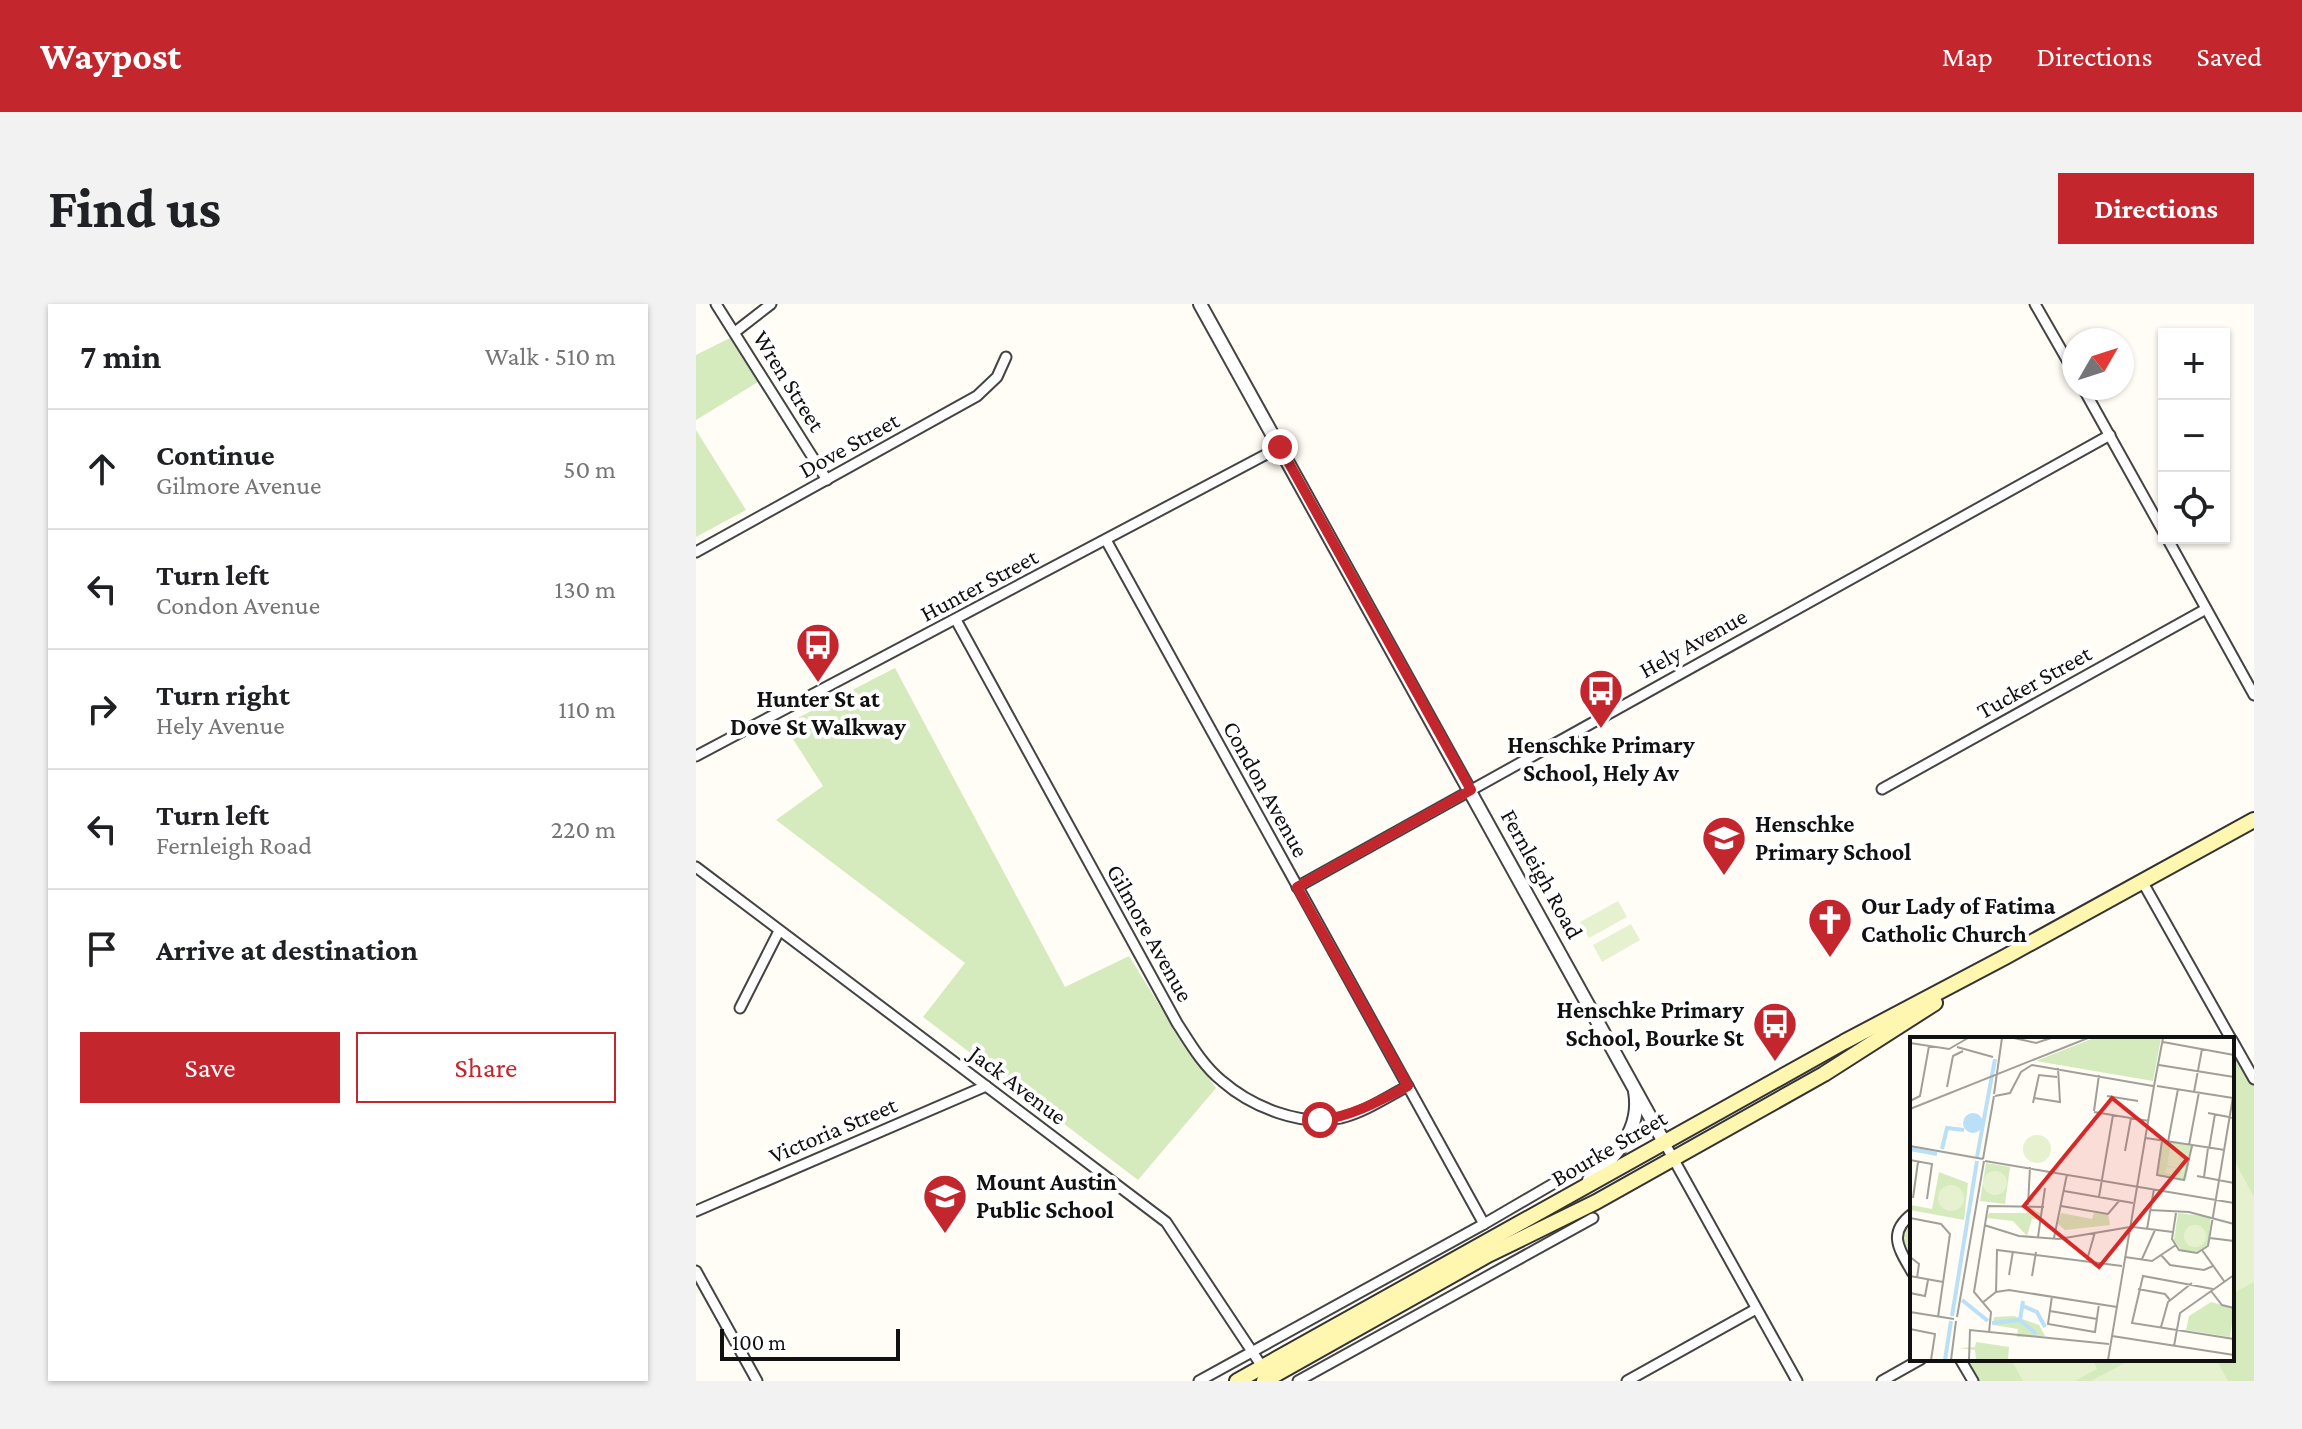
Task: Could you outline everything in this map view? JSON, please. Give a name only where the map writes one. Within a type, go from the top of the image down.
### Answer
[{"type":"main road","name":"Bourke Street","points":[[1265,1376],[1664,1142],[2254,820]]},
{"type":"main road","name":"Bourke Street","points":[[1237,1381],[1265,1376],[1488,1255],[1596,1202],[1824,1074],[2005,957]]},
{"type":"street","name":"Wren Street","points":[[716,304],[827,480]]},
{"type":"street","points":[[735,332],[771,304]]},
{"type":"street","name":"Fernleigh Road","points":[[1200,304],[1797,1381]]},
{"type":"street","points":[[2035,304],[2062,351]]},
{"type":"street","name":"Dove Street","points":[[696,552],[977,396],[997,377],[1006,357]]},
{"type":"street","points":[[2090,400],[2158,523]]},
{"type":"street","name":"Hely Avenue","points":[[1297,887],[2110,435]]},
{"type":"street","name":"Hunter Street","points":[[696,756],[1280,447]]},
{"type":"street","name":"Condon Avenue","points":[[1106,540],[1484,1224]]},
{"type":"street","points":[[2169,544],[2254,695]]},
{"type":"street","name":"Tucker Street","points":[[1882,789],[2206,609]]},
{"type":"street","name":"Gilmore Avenue","points":[[956,620],[1177,1023],[1221,1081],[1272,1111],[1320,1120],[1341,1118],[1408,1086]]},
{"type":"street","name":"Jack Avenue","points":[[696,867],[1166,1222],[1252,1351],[1265,1376]]},
{"type":"street","points":[[2142,881],[2227,1037]]},
{"type":"street","points":[[740,1008],[779,931]]},
{"type":"street","points":[[2234,1047],[2254,1079]]},
{"type":"street","points":[[1540,1213],[1588,1180],[1626,1141],[1634,1119],[1636,1096],[1633,1084]]},
{"type":"street","name":"Victoria Street","points":[[696,1211],[986,1086]]},
{"type":"street","name":"Bourke Street","points":[[1199,1381],[1575,1171]]},
{"type":"street","points":[[1910,1215],[1902,1221],[1897,1231],[1897,1242],[1910,1268]]},
{"type":"street","points":[[1298,1381],[1593,1218]]},
{"type":"street","points":[[1488,1255],[1497,1271]]},
{"type":"street","points":[[696,1271],[757,1381]]},
{"type":"street","points":[[1627,1381],[1756,1309]]},
{"type":"street","points":[[1882,1381],[1917,1361]]},
{"type":"street","points":[[1961,1361],[1973,1381]]},
{"type":"green space","points":[[730,338],[758,382],[696,420],[696,355]]},
{"type":"green space","points":[[696,430],[746,510],[696,537]]},
{"type":"green space","points":[[895,668],[1065,987],[1129,956],[1184,1045],[1216,1088],[1138,1180],[923,1017],[965,963],[776,820],[823,786],[784,725]]},
{"type":"green space","points":[[1618,901],[1627,917],[1589,938],[1580,922]]},
{"type":"green space","points":[[1631,924],[1640,940],[1602,962],[1593,945]]},
{"type":"green space","points":[[2234,1044],[2254,1079],[2254,1381],[1973,1381],[1961,1361],[2234,1361]]},
{"type":"green space","points":[[2234,1160],[2254,1197],[2254,1282],[2234,1293]]},
{"type":"green space","points":[[1910,1216],[1910,1267],[1897,1231]]},
{"type":"green space","points":[[2012,1361],[2093,1361],[2097,1369],[2075,1381],[2023,1381]]},
{"type":"green space","points":[[2128,1361],[2217,1361],[2228,1381],[2091,1381]]},
{"type":"place","name":"Hunter St at Dove St Walkway","points":[[818,684]]},
{"type":"place","name":"Henschke Primary School, Hely Av","points":[[1601,730]]},
{"type":"place","name":"Henschke Primary School","points":[[1724,877]]},
{"type":"place","name":"Our Lady of Fatima Catholic Church","points":[[1830,959]]},
{"type":"place","name":"Henschke Primary School, Bourke St","points":[[1775,1063]]},
{"type":"place","name":"Mount Austin Public School","points":[[945,1235]]},
{"type":"route","points":[[1280,447],[1471,790],[1297,887],[1408,1086],[1341,1118],[1320,1120]]}]
